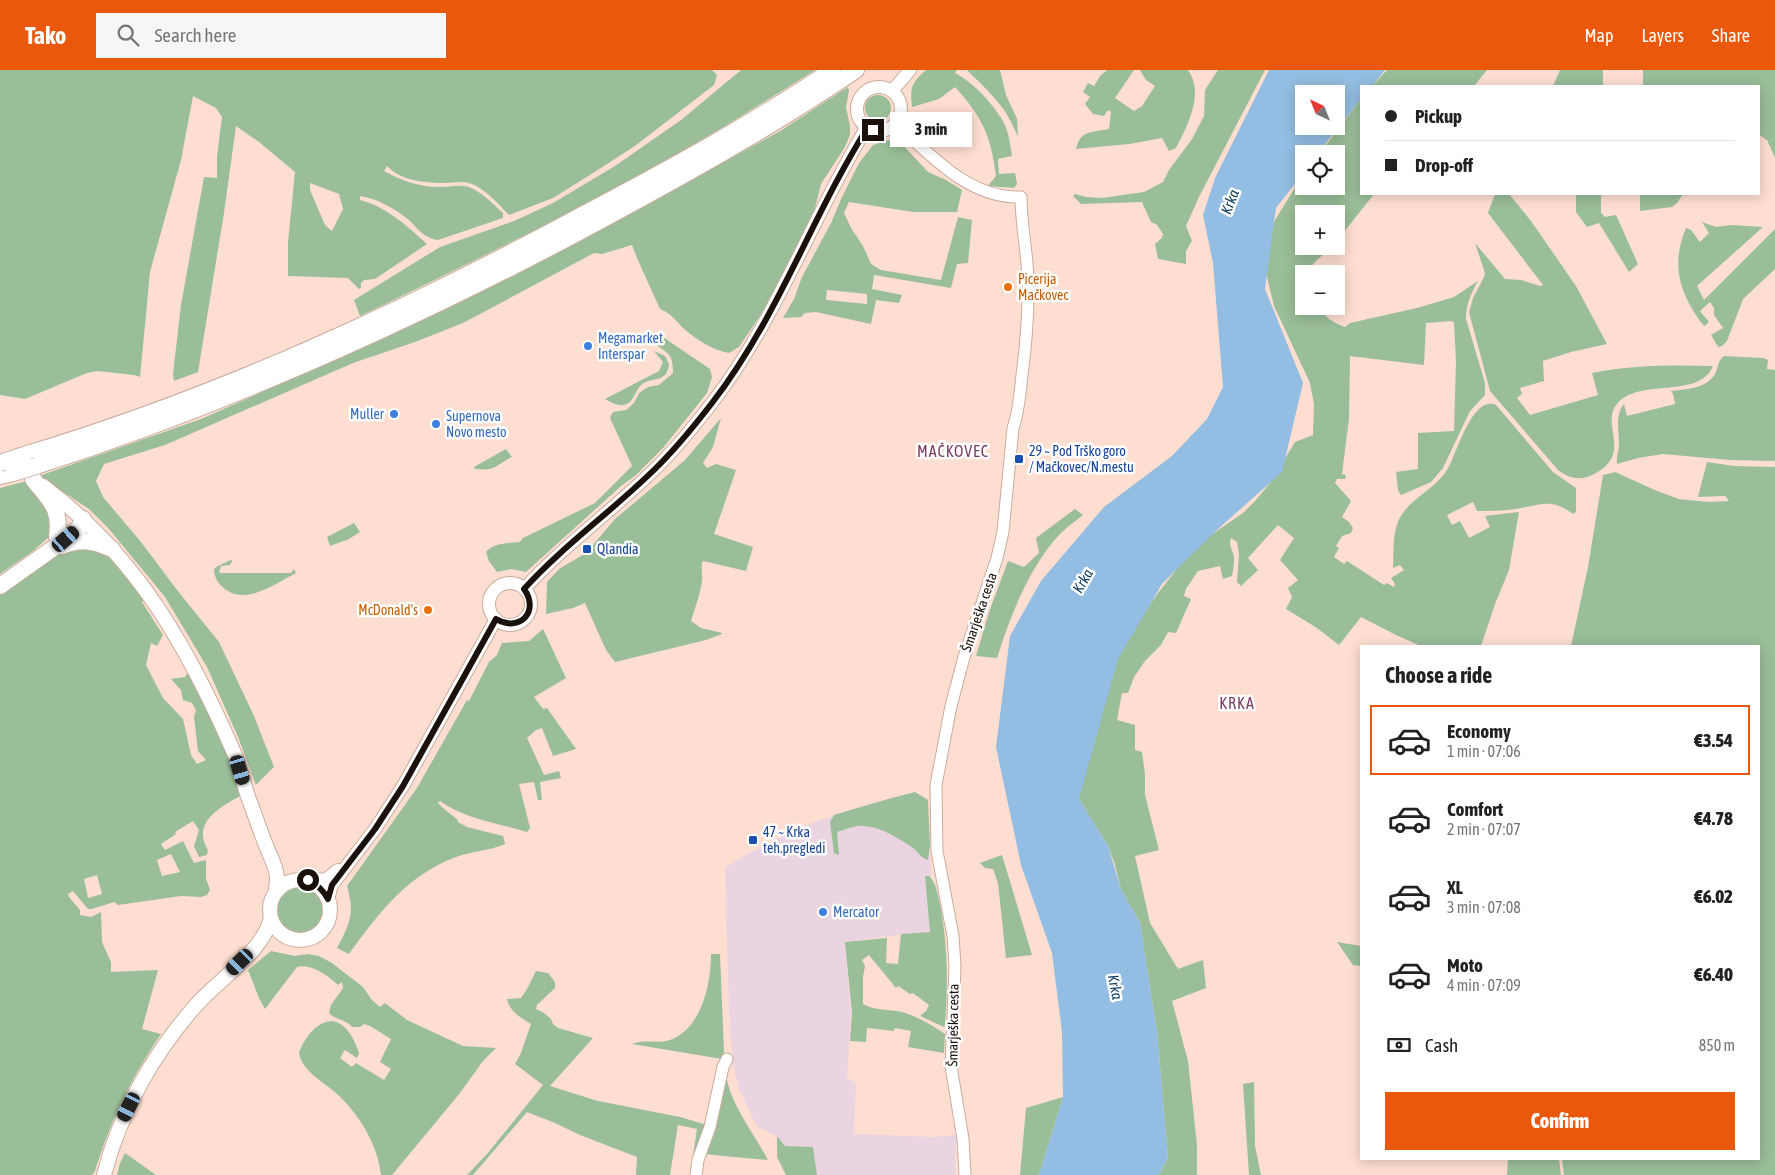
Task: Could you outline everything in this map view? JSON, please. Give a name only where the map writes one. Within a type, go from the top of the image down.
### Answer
[{"type":"highway","points":[[774,114],[832,70]]},
{"type":"highway","points":[[3,469],[31,467],[73,440],[211,390],[326,341],[438,290],[530,244],[856,70]]},
{"type":"highway","points":[[31,467],[55,508],[59,522],[50,548]]},
{"type":"highway","points":[[0,586],[50,548],[71,524],[83,519]]},
{"type":"highway","points":[[50,548],[83,540],[98,543],[112,549]]},
{"type":"main road","points":[[892,91],[910,70]]},
{"type":"main road","points":[[875,87],[886,88],[892,91],[899,100],[900,106],[899,118],[895,123],[885,130],[873,130],[868,127],[858,116],[858,103],[861,96],[875,87]]},
{"type":"main road","points":[[524,589],[567,546],[658,466],[714,401],[771,312],[837,180],[868,127]]},
{"type":"main road","points":[[0,455],[31,467],[61,500],[83,519],[112,549],[157,604],[199,677],[236,757],[251,805],[274,863],[277,877],[276,892]]},
{"type":"main road","points":[[507,583],[519,585],[524,589],[528,594],[530,608],[522,620],[509,624],[496,619],[489,608],[491,594],[496,588],[507,583]]},
{"type":"main road","points":[[328,899],[332,885],[375,829],[403,786],[496,619]]},
{"type":"main road","points":[[290,938],[282,934],[275,927],[271,918],[270,909],[276,892],[290,881],[326,879],[357,853]]},
{"type":"main road","points":[[240,962],[267,942],[276,938],[300,940],[318,934],[325,927],[329,918],[330,908],[328,899],[324,891],[317,884],[282,871],[274,863]]},
{"type":"main road","points":[[104,1175],[122,1120],[160,1052],[199,1002],[266,934],[271,918]]},
{"type":"street","name":"Šmarješka cesta","points":[[895,123],[966,182],[993,195],[1010,198],[1021,197],[1022,225],[1027,262],[1029,296],[1026,345],[1017,415],[1013,428],[1003,532],[997,558],[950,706],[936,785],[937,851],[953,936],[955,966],[951,1066],[964,1139],[965,1175]]},
{"type":"street","points":[[696,1175],[698,1160],[710,1127],[723,1067],[727,1059]]},
{"type":"shaded area","points":[[915,792],[926,799],[931,869],[930,931],[845,942],[851,1014],[847,1077],[856,1084],[854,1134],[933,1137],[956,1135],[955,1175],[817,1175],[813,1147],[785,1146],[777,1136],[757,1127],[739,1089],[733,1064],[729,1011],[725,868],[749,853],[804,826],[856,808]]},
{"type":"green space","points":[[0,70],[712,70],[717,75],[714,85],[635,146],[553,198],[509,215],[486,192],[475,185],[460,182],[422,182],[399,175],[387,166],[384,171],[417,184],[431,187],[469,187],[491,202],[503,213],[503,218],[438,240],[425,235],[392,208],[373,199],[360,196],[360,200],[388,212],[427,244],[375,279],[364,280],[359,289],[348,278],[288,276],[288,242],[295,172],[259,142],[236,126],[198,372],[174,381],[173,374],[181,305],[204,177],[217,178],[217,156],[222,117],[216,108],[193,96],[181,160],[150,272],[140,377],[97,371],[87,373],[25,399],[0,395]],"holes":[[[310,183],[339,194],[343,209],[332,231],[325,225],[310,190]]]},
{"type":"green space","points":[[741,70],[815,70],[725,126],[635,177],[498,248],[360,316],[354,300],[440,247],[514,221],[553,203],[615,166],[681,120]]},
{"type":"green space","points":[[926,70],[957,70],[955,73],[976,88],[994,107],[1007,129],[1012,156],[998,159],[999,174],[1015,173],[1017,184],[1014,188],[988,186],[996,176],[988,138],[979,118],[955,87],[939,99],[912,107],[911,95],[914,82]]},
{"type":"green space","points":[[967,70],[1000,70],[1006,95],[1017,119],[1018,137],[1003,108]]},
{"type":"green space","points":[[1107,70],[1134,70],[1115,98],[1134,111],[1142,106],[1155,86],[1146,80],[1140,70],[1188,70],[1193,79],[1195,99],[1193,110],[1176,148],[1169,151],[1162,138],[1129,144],[1076,149],[1084,135],[1109,129],[1111,112],[1108,110],[1104,116],[1093,114],[1085,104],[1090,97],[1083,92],[1088,83],[1094,86],[1100,76]]},
{"type":"green space","points":[[1218,70],[1265,70],[1199,197],[1186,226],[1192,241],[1186,251],[1186,264],[1158,259],[1155,244],[1162,238],[1163,234],[1157,225],[1151,222],[1142,202],[1081,204],[1073,196],[1075,194],[1102,198],[1144,192],[1163,182],[1169,170],[1192,139],[1204,116],[1205,90]]},
{"type":"green space","points":[[1387,70],[1487,70],[1475,85],[1373,85]]},
{"type":"green space","points":[[1560,70],[1603,70],[1603,85],[1553,85]]},
{"type":"green space","points":[[1643,70],[1775,70],[1775,158],[1767,140],[1760,136],[1760,85],[1643,85]]},
{"type":"green space","points":[[848,87],[846,107],[850,135],[845,147],[821,184],[813,216],[764,310],[739,347],[729,353],[717,350],[700,340],[660,309],[632,245],[602,254],[594,253],[463,323],[353,363],[165,445],[104,464],[96,481],[103,497],[141,542],[219,642],[254,716],[274,767],[256,785],[238,737],[207,667],[165,597],[109,529],[89,509],[39,476],[201,419],[366,346],[621,219],[780,131]]},
{"type":"green space","points":[[878,95],[888,98],[891,108],[888,118],[878,121],[868,118],[865,108],[868,98]]},
{"type":"green space","points":[[1360,100],[1360,195],[1373,195],[1345,231],[1345,205],[1295,205],[1295,255],[1322,255],[1313,265],[1295,265],[1295,315],[1326,315],[1333,322],[1345,327],[1350,323],[1417,308],[1454,297],[1478,281],[1469,299],[1466,319],[1485,383],[1485,395],[1470,411],[1443,468],[1431,482],[1401,495],[1398,490],[1396,472],[1418,469],[1418,433],[1454,431],[1456,361],[1454,323],[1452,321],[1426,323],[1424,365],[1350,356],[1349,418],[1342,474],[1346,475],[1345,479],[1337,479],[1335,483],[1351,501],[1342,517],[1353,528],[1351,533],[1342,536],[1336,546],[1339,548],[1334,557],[1344,564],[1347,561],[1384,585],[1387,583],[1394,587],[1395,584],[1391,578],[1404,570],[1400,565],[1393,568],[1396,527],[1402,514],[1442,477],[1451,463],[1472,417],[1487,404],[1496,405],[1553,472],[1576,488],[1576,512],[1573,514],[1553,504],[1510,510],[1477,511],[1473,502],[1447,515],[1452,525],[1460,521],[1469,538],[1490,527],[1485,516],[1519,512],[1509,570],[1481,645],[1419,645],[1361,617],[1339,645],[1317,628],[1286,609],[1292,597],[1288,588],[1298,580],[1280,560],[1294,538],[1278,525],[1248,558],[1258,570],[1241,586],[1237,582],[1239,554],[1237,542],[1231,538],[1230,544],[1234,559],[1232,576],[1223,579],[1220,566],[1198,571],[1186,589],[1184,596],[1191,599],[1176,633],[1168,632],[1161,645],[1145,661],[1134,677],[1128,693],[1122,693],[1117,720],[1135,725],[1135,750],[1142,752],[1145,795],[1159,850],[1135,856],[1150,923],[1178,969],[1203,960],[1206,988],[1172,1001],[1188,1061],[1197,1145],[1197,1175],[1159,1175],[1168,1157],[1157,1032],[1140,923],[1121,889],[1108,846],[1079,799],[1078,782],[1113,663],[1137,623],[1191,551],[1243,513],[1270,483],[1295,442],[1313,435],[1314,404],[1310,383],[1274,306],[1264,265],[1265,246],[1275,220],[1295,188],[1295,195],[1345,195],[1345,145],[1326,145],[1334,135],[1345,135],[1345,120]]},
{"type":"green space","points":[[888,140],[901,143],[928,172],[962,190],[957,212],[913,212],[849,202],[844,213],[871,264],[881,270],[941,280],[958,217],[972,220],[968,263],[957,264],[951,288],[874,275],[872,289],[902,295],[899,303],[876,300],[871,324],[816,312],[805,313],[801,317],[783,318],[794,299],[802,277],[831,223],[859,163],[873,145]],"holes":[[[827,290],[867,294],[867,304],[826,300]]]},
{"type":"green space","points":[[1495,195],[1510,195],[1531,221],[1576,286],[1607,344],[1571,352],[1543,361],[1544,381],[1520,388],[1522,394],[1517,398],[1530,415],[1598,395],[1592,373],[1652,366],[1713,366],[1706,376],[1695,382],[1682,386],[1639,391],[1627,396],[1617,404],[1612,422],[1614,450],[1611,459],[1604,468],[1590,476],[1573,478],[1558,470],[1490,391],[1469,312],[1473,298],[1485,273],[1475,243],[1505,279],[1521,280],[1540,286],[1543,285],[1488,213]]},
{"type":"green space","points":[[1576,195],[1601,195],[1601,213],[1605,217],[1616,215],[1638,264],[1629,272],[1599,223],[1587,227],[1576,212]]},
{"type":"green space","points":[[1640,195],[1682,195],[1672,207],[1640,211]]},
{"type":"green space","points":[[1702,222],[1716,227],[1731,225],[1763,227],[1697,286],[1704,300],[1775,229],[1775,269],[1743,299],[1727,341],[1718,347],[1711,335],[1723,328],[1714,315],[1714,308],[1710,302],[1700,311],[1709,322],[1704,326],[1689,303],[1680,280],[1678,268],[1681,242],[1686,228],[1691,230],[1700,242],[1709,233]]},
{"type":"green space","points":[[660,335],[710,369],[712,377],[707,393],[663,448],[636,475],[621,486],[526,572],[511,569],[497,572],[489,561],[486,552],[489,549],[501,544],[520,542],[523,538],[595,503],[632,466],[610,418],[613,412],[626,410],[634,403],[639,393],[648,387],[659,385],[673,373],[671,358],[656,344],[656,338]]},
{"type":"green space","points":[[654,351],[665,356],[669,364],[668,370],[663,377],[642,384],[627,404],[619,405],[605,399],[659,371],[663,362]]},
{"type":"green space","points":[[1724,356],[1763,358],[1768,360],[1767,369],[1775,370],[1775,461],[1730,460],[1663,454],[1617,464],[1619,444],[1618,419],[1623,405],[1627,416],[1675,404],[1671,391],[1689,389],[1706,383],[1715,374],[1719,362]]},
{"type":"green space","points":[[721,418],[713,447],[703,463],[707,468],[716,464],[736,470],[714,534],[753,547],[746,571],[703,561],[702,563],[701,586],[691,621],[701,628],[722,634],[706,640],[615,662],[606,650],[585,603],[573,608],[546,614],[547,582],[559,569],[586,553],[615,519],[685,460]]},
{"type":"green space","points":[[506,449],[512,457],[492,468],[475,469],[474,467]]},
{"type":"green space","points":[[1707,462],[1734,466],[1775,467],[1775,1175],[1564,1175],[1562,1160],[1760,1160],[1760,645],[1571,645],[1588,567],[1603,475],[1615,472],[1679,499],[1708,502],[1729,501],[1725,496],[1698,497]]},
{"type":"green space","points":[[27,481],[52,509],[49,537],[33,551],[0,574],[0,488]]},
{"type":"green space","points":[[1075,509],[1083,515],[1062,532],[1040,559],[1022,592],[997,658],[976,656],[989,612],[1008,561],[1024,567],[1039,553],[1036,538]]},
{"type":"green space","points":[[354,523],[360,532],[349,539],[330,546],[327,537]]},
{"type":"green space","points":[[72,545],[108,555],[144,600],[142,602],[163,635],[157,646],[151,643],[146,665],[163,698],[183,719],[191,755],[197,764],[206,760],[198,751],[194,717],[196,710],[192,703],[183,700],[181,690],[171,679],[185,677],[188,673],[178,651],[205,697],[244,794],[217,810],[206,822],[203,836],[208,851],[207,855],[199,857],[194,846],[199,830],[193,821],[175,832],[176,834],[161,844],[165,850],[183,841],[194,863],[206,860],[206,879],[210,890],[207,895],[201,897],[181,896],[118,905],[114,902],[88,909],[73,891],[68,894],[80,910],[80,915],[91,917],[101,912],[102,942],[111,962],[111,972],[158,970],[142,1029],[161,1034],[140,1067],[123,1100],[92,1175],[0,1175],[0,592]],"holes":[[[171,854],[180,872],[162,876],[157,860]],[[97,875],[102,894],[88,898],[84,879]]]},
{"type":"green space","points":[[233,559],[230,565],[221,566],[219,572],[291,573],[294,569],[296,573],[261,591],[242,595],[233,594],[218,583],[214,569]]},
{"type":"green space","points":[[543,629],[566,678],[534,697],[543,709],[547,708],[576,749],[553,756],[542,728],[536,730],[527,738],[544,775],[559,771],[561,778],[540,782],[542,800],[538,800],[534,782],[519,784],[530,828],[527,832],[482,820],[460,812],[440,801],[438,803],[458,822],[467,827],[503,836],[505,844],[456,857],[423,874],[395,897],[371,924],[349,954],[337,948],[350,918],[351,904],[347,886],[417,788],[467,700],[469,701],[489,662],[497,655],[502,643],[529,641]]},
{"type":"green space","points":[[915,792],[928,800],[930,845],[928,860],[902,840],[877,828],[863,826],[837,832],[839,855],[834,853],[830,822],[834,815]]},
{"type":"green space","points":[[1002,855],[1032,955],[1006,958],[998,883],[993,869],[985,868],[980,863]]},
{"type":"green space","points":[[925,876],[929,876],[935,885],[943,919],[947,964],[945,1025],[944,1027],[920,1016],[929,1005],[913,993],[910,994],[898,986],[896,988],[869,955],[862,960],[865,966],[863,1004],[877,1009],[907,1013],[945,1034],[944,1053],[908,1047],[911,1031],[895,1028],[894,1031],[867,1028],[866,1042],[850,1041],[852,1013],[845,942],[887,938],[886,963],[898,964],[901,934],[930,932]]},
{"type":"green space","points":[[300,887],[313,891],[319,897],[323,910],[319,923],[313,929],[300,933],[287,929],[281,923],[277,910],[281,897],[287,891]]},
{"type":"green space","points":[[1337,942],[1360,946],[1360,966],[1353,965]]},
{"type":"green space","points":[[271,951],[295,956],[308,954],[319,956],[332,963],[363,987],[372,1000],[380,1007],[385,1003],[407,1020],[463,1046],[496,1048],[483,1061],[460,1093],[392,1175],[381,1175],[372,1141],[360,1121],[337,1094],[308,1070],[299,1052],[306,1039],[322,1023],[330,1021],[339,1023],[353,1039],[359,1053],[357,1058],[345,1050],[340,1058],[352,1067],[356,1063],[384,1080],[391,1069],[380,1062],[391,1039],[370,1026],[364,1024],[360,1027],[352,1027],[347,1022],[331,1015],[329,1013],[331,1005],[343,988],[342,982],[338,985],[324,974],[308,967],[297,967],[265,1009],[248,970]]},
{"type":"green space","points":[[711,954],[720,954],[724,1052],[722,1059],[632,1044],[670,1040],[690,1026],[697,1015],[706,991],[711,966]]},
{"type":"green space","points":[[536,971],[548,973],[555,982],[555,988],[537,1005],[536,1009],[551,1019],[558,1028],[593,1038],[550,1086],[598,1101],[680,1117],[707,1125],[692,1175],[690,1175],[697,1129],[678,1125],[670,1175],[636,1175],[637,1157],[527,1112],[473,1175],[467,1175],[487,1154],[543,1085],[515,1064],[531,1024],[513,1011],[507,999],[521,998]]},
{"type":"green space","points":[[726,1075],[733,1098],[768,1160],[703,1154]]},
{"type":"green space","points":[[1254,1082],[1255,1146],[1261,1175],[1249,1175],[1243,1084]]},
{"type":"green space","points":[[1063,1097],[1039,1175],[1020,1175],[1026,1108]]},
{"type":"green space","points":[[777,1136],[785,1146],[813,1147],[817,1175],[786,1175],[777,1157]]},
{"type":"green space","points":[[125,1153],[156,1175],[117,1175]]},
{"type":"green space","points":[[1508,1160],[1559,1160],[1561,1175],[1507,1175]]},
{"type":"water","name":"Krka","points":[[1269,70],[1385,70],[1373,85],[1360,85],[1360,100],[1345,119],[1345,85],[1295,85],[1295,135],[1332,135],[1324,145],[1295,145],[1295,184],[1276,208],[1265,289],[1303,383],[1282,472],[1218,529],[1162,584],[1118,659],[1079,799],[1108,846],[1121,889],[1140,923],[1157,1032],[1168,1157],[1159,1175],[1039,1175],[1063,1097],[1062,1032],[1052,953],[1021,865],[996,747],[1010,636],[1041,581],[1104,507],[1172,456],[1207,419],[1223,387],[1213,263],[1203,215],[1215,178]]},
{"type":"place","name":"Picerija Mačkovec","points":[[1008,287]]},
{"type":"place","name":"Megamarket Interspar","points":[[588,346]]},
{"type":"place","name":"Muller","points":[[394,414]]},
{"type":"place","name":"Supernova Novo mesto","points":[[436,424]]},
{"type":"place","name":"29 ~ Pod Trško goro / Mačkovec/N.mestu","points":[[1019,459]]},
{"type":"place","name":"Qlandia","points":[[587,549]]},
{"type":"place","name":"McDonald's","points":[[428,610]]},
{"type":"place","name":"47 ~ Krka teh.pregledi","points":[[753,840]]},
{"type":"place","name":"Mercator","points":[[823,912]]},
{"type":"district","name":"MAČKOVEC","points":[[953,451]]},
{"type":"district","name":"KRKA","points":[[1237,703]]},
{"type":"route","points":[[308,880],[317,884],[324,891],[328,899],[332,885],[375,829],[403,786],[496,619],[502,623],[509,624],[522,620],[530,608],[528,594],[524,589],[567,546],[658,466],[714,401],[771,312],[837,180],[862,135],[868,127],[873,130]]}]
